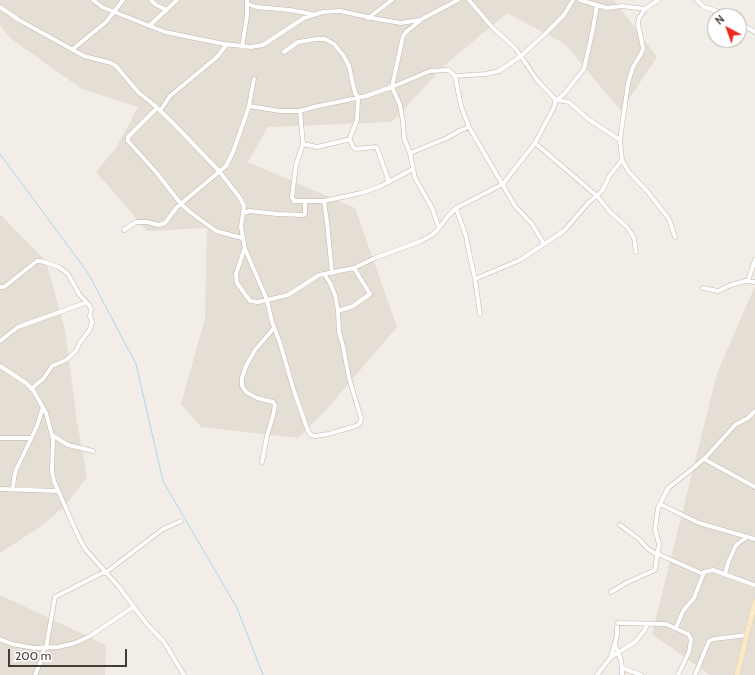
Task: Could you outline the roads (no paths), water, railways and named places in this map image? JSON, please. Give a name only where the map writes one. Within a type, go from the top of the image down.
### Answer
[{"type":"main road","points":[[738,675],[747,635],[753,619],[755,602]]},
{"type":"street","points":[[93,0],[102,7],[165,32],[242,47],[251,47],[263,44],[312,14],[323,12],[340,11],[396,23],[420,20]]},
{"type":"street","points":[[73,49],[101,26],[123,0]]},
{"type":"street","points":[[151,0],[156,5],[167,10]]},
{"type":"street","points":[[149,26],[177,0]]},
{"type":"street","points":[[368,18],[392,0]]},
{"type":"street","points":[[439,228],[432,208],[417,182],[410,153],[404,138],[404,126],[400,105],[392,87],[403,36],[420,20],[458,0]]},
{"type":"street","points":[[469,0],[492,27],[521,56],[537,80],[556,101]]},
{"type":"street","points":[[455,76],[499,72],[521,56],[560,20],[573,0]]},
{"type":"street","points":[[580,0],[607,8],[622,6],[645,9]]},
{"type":"street","points":[[658,0],[645,9],[638,21],[643,51],[637,59],[631,72],[620,140],[622,160],[629,172],[647,191],[669,219],[675,237]]},
{"type":"street","points":[[697,0],[707,8]]},
{"type":"street","points":[[242,47],[247,2],[256,7],[290,10],[312,14]]},
{"type":"street","points":[[244,249],[236,274],[237,283],[250,301],[258,302],[288,295],[324,274],[354,268],[374,258],[422,241],[432,235],[456,208],[503,184],[535,143],[556,101],[577,79],[584,69],[597,5]]},
{"type":"street","points":[[0,7],[19,20],[84,56],[111,63],[116,66],[138,92],[158,109],[219,171],[240,198],[244,206],[241,222],[244,249],[267,300],[274,328],[285,358],[298,403],[310,434],[315,436],[356,426],[360,423],[361,418],[349,378],[339,332],[338,311],[333,289],[324,274]]},
{"type":"street","points":[[284,52],[293,45],[302,41],[317,39],[329,40],[334,44],[347,62],[358,98],[358,116],[349,140]]},
{"type":"street","points":[[227,44],[216,57],[170,96],[128,137],[127,140],[156,172],[181,204],[216,231],[242,238]]},
{"type":"street","points":[[249,106],[280,111],[300,111],[358,98],[392,87],[430,71],[449,71],[455,76],[461,106],[469,127],[515,206],[532,224],[544,244]]},
{"type":"street","points":[[124,230],[136,222],[147,222],[162,225],[181,204],[226,166],[233,152],[249,106],[254,79]]},
{"type":"street","points":[[556,101],[569,102],[588,119],[620,140]]},
{"type":"street","points":[[300,111],[303,144],[296,165],[292,197],[294,201],[324,201],[372,190],[413,169]]},
{"type":"street","points":[[410,153],[469,127]]},
{"type":"street","points":[[303,144],[318,147],[349,140]]},
{"type":"street","points":[[349,140],[356,149],[373,146],[377,148],[389,182]]},
{"type":"street","points":[[535,143],[597,196],[630,231],[634,238],[636,252]]},
{"type":"street","points":[[475,279],[520,260],[565,230],[588,203],[597,196],[622,160]]},
{"type":"street","points":[[324,201],[332,273]]},
{"type":"street","points":[[243,213],[250,211],[302,216],[305,214],[305,202]]},
{"type":"street","points":[[456,208],[466,236],[475,279],[480,314]]},
{"type":"street","points":[[748,280],[755,260]]},
{"type":"street","points":[[0,287],[4,287],[37,261],[41,261],[59,267],[68,274],[79,294],[88,303],[91,309],[90,329],[75,352],[66,360],[52,366],[44,378],[31,388]]},
{"type":"street","points":[[338,311],[353,306],[370,294],[354,268]]},
{"type":"street","points":[[703,288],[718,291],[748,280],[755,282]]},
{"type":"street","points":[[0,341],[18,326],[88,303]]},
{"type":"street","points":[[262,462],[275,405],[273,402],[256,398],[246,392],[243,388],[242,378],[246,366],[255,350],[274,328]]},
{"type":"street","points":[[0,366],[26,383],[43,406],[52,435],[52,471],[58,490],[80,540],[86,550],[119,587],[133,607],[164,642],[184,675]]},
{"type":"street","points":[[13,489],[16,470],[37,426],[43,406]]},
{"type":"street","points":[[611,592],[628,582],[655,570],[659,540],[655,529],[658,508],[670,486],[704,459],[725,438],[735,425],[748,418],[755,411]]},
{"type":"street","points":[[52,435],[68,445],[93,451]]},
{"type":"street","points":[[0,438],[31,438]]},
{"type":"street","points":[[704,459],[755,487]]},
{"type":"street","points":[[0,490],[58,490]]},
{"type":"street","points":[[660,504],[699,523],[755,539]]},
{"type":"street","points":[[35,675],[43,656],[55,597],[105,572],[163,529],[181,521]]},
{"type":"street","points":[[620,525],[639,539],[648,549],[703,574]]},
{"type":"street","points":[[725,574],[728,563],[736,546],[747,537]]},
{"type":"street","points":[[676,628],[683,611],[694,598],[703,574],[711,570],[755,585]]},
{"type":"street","points":[[0,640],[34,648],[45,648],[75,643],[84,640],[133,607]]},
{"type":"street","points":[[611,657],[630,646],[640,637],[648,623]]},
{"type":"street","points":[[597,675],[611,657],[615,644],[617,625],[648,623],[666,624],[688,634],[690,637],[687,656],[678,675]]},
{"type":"street","points":[[695,675],[710,641],[714,639],[747,635]]},
{"type":"street","points":[[615,644],[622,668],[622,675]]},
{"type":"street","points":[[622,668],[641,675]]},
{"type":"waterway","points":[[0,154],[88,273],[136,364],[163,481],[237,608],[263,675]]}]
